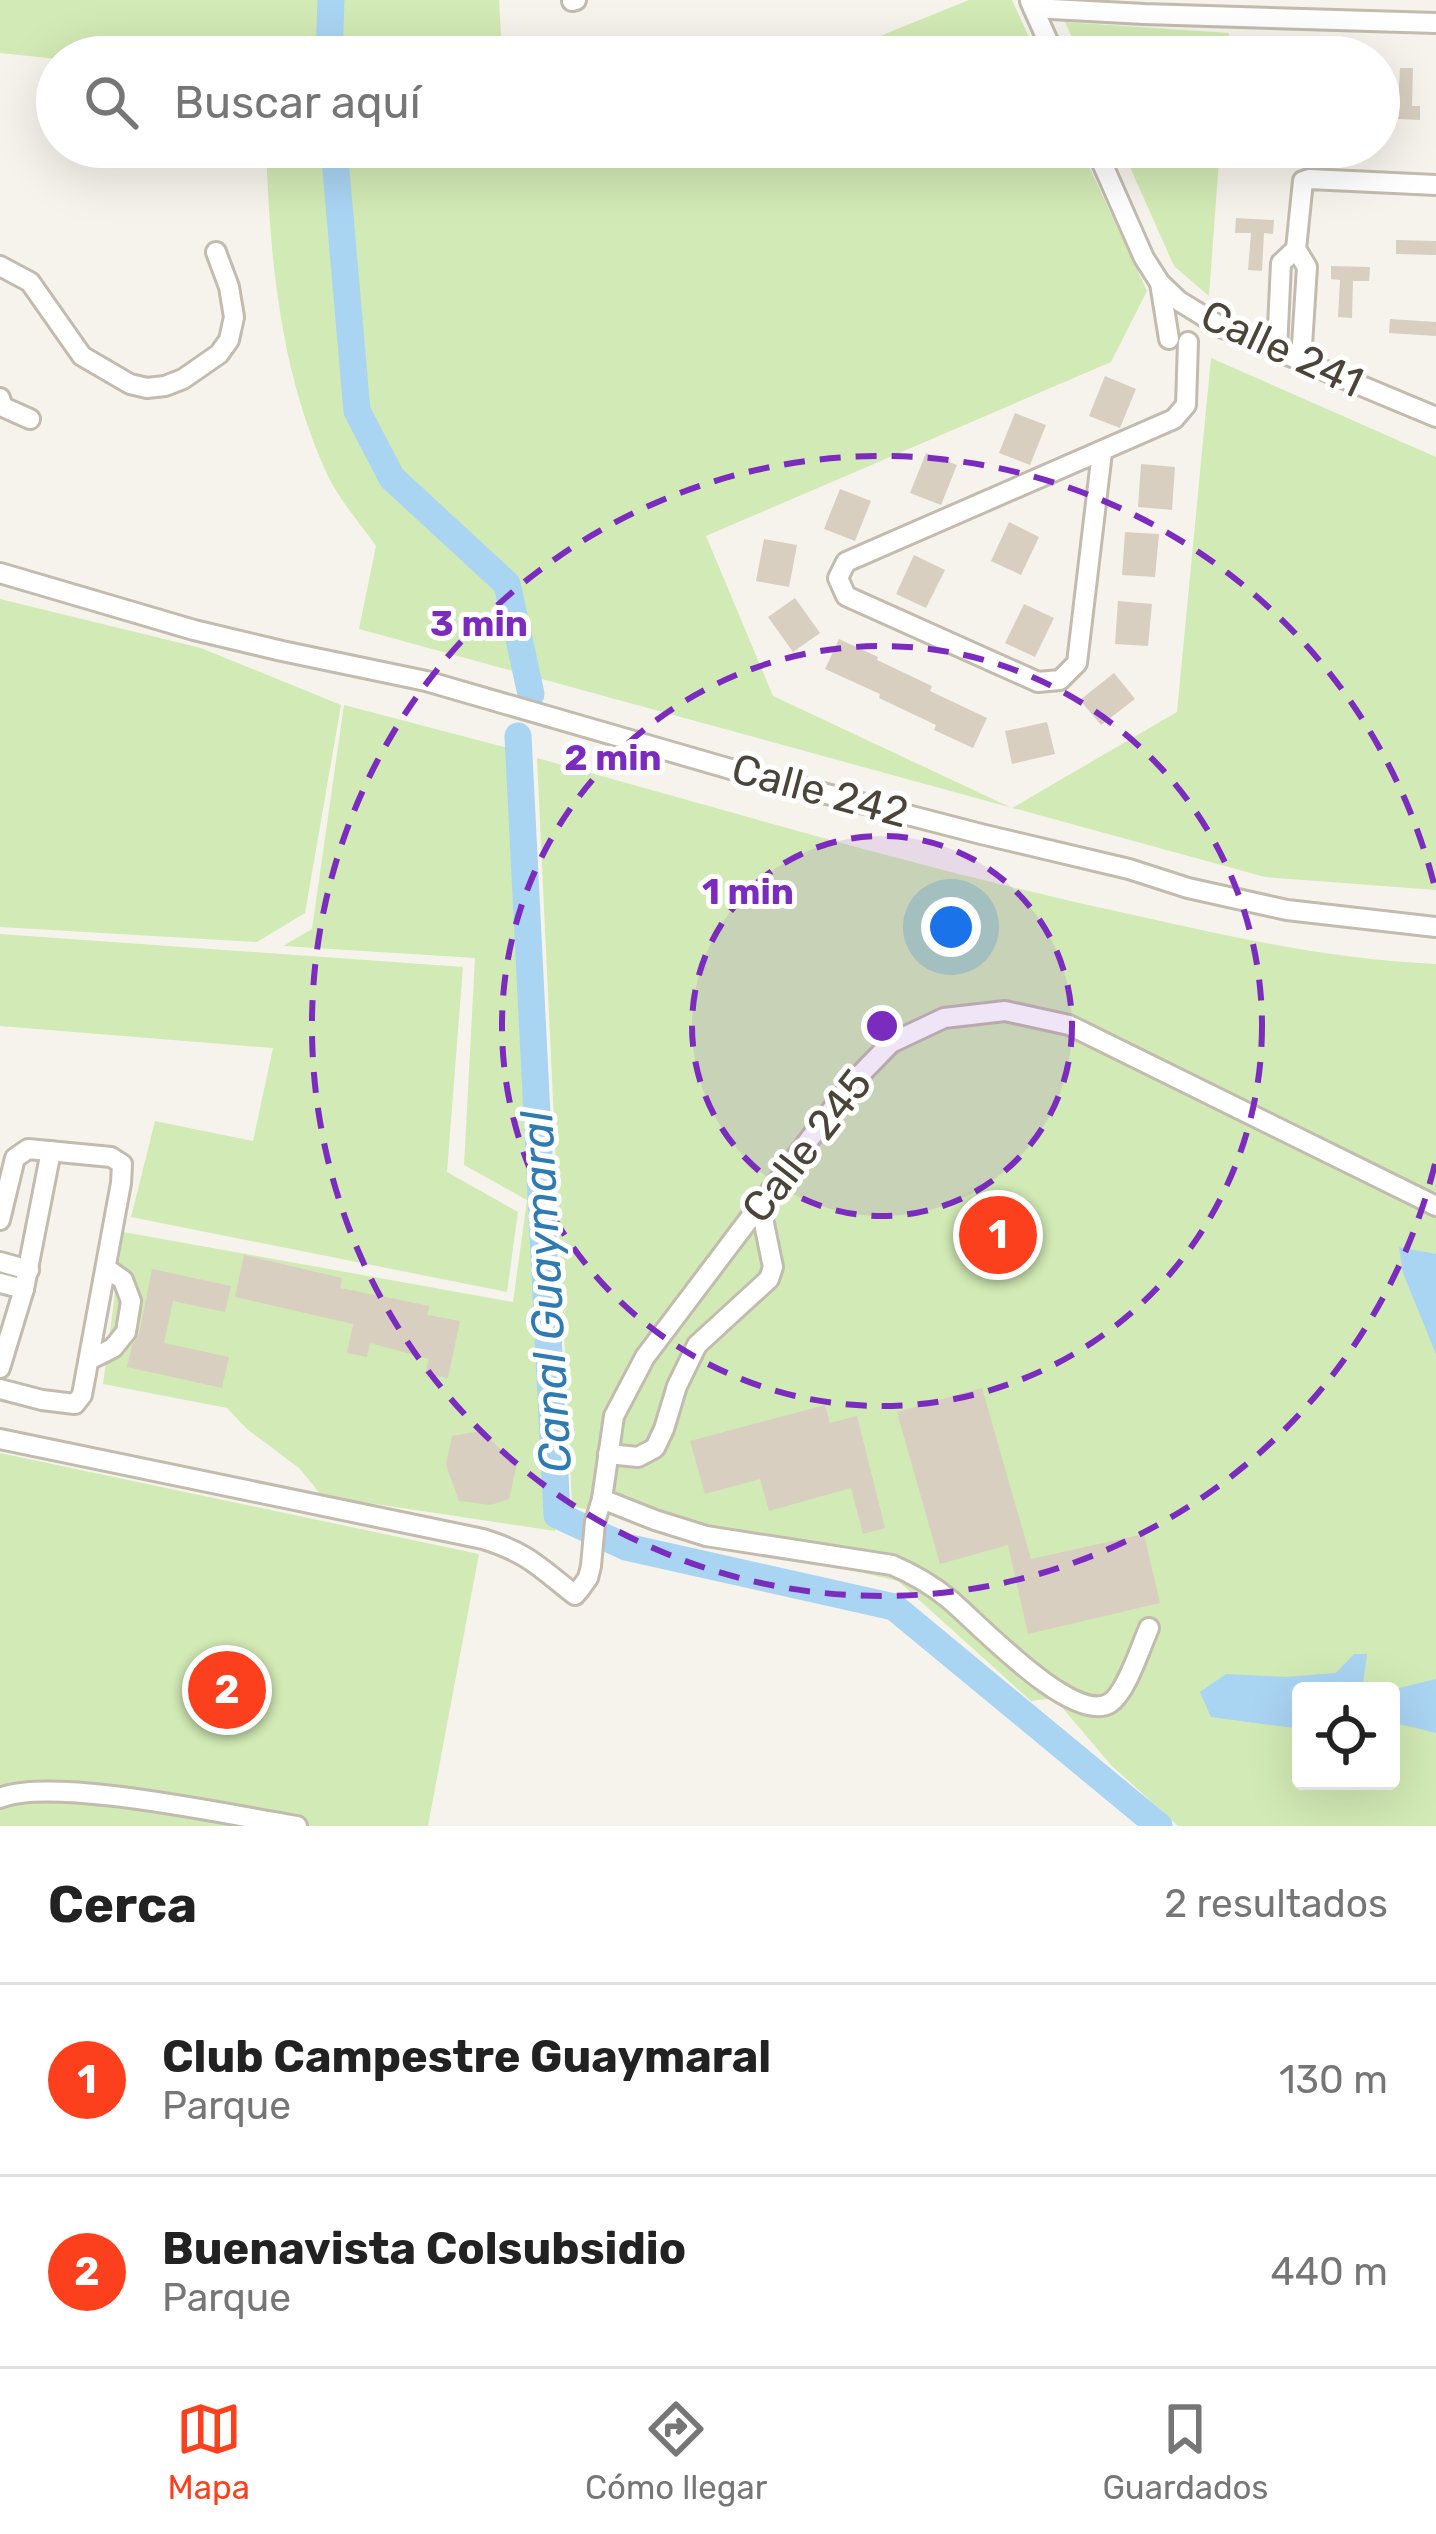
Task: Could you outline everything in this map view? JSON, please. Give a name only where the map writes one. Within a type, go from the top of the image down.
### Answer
[{"type":"street","points":[[1046,36],[1032,4],[1436,23]]},
{"type":"street","name":"Calle 241","points":[[1104,168],[1144,258],[1179,301],[1223,328],[1436,417]]},
{"type":"street","points":[[1301,361],[1307,267],[1296,249],[1301,188],[1309,178],[1436,185]]},
{"type":"street","points":[[1277,350],[1281,263],[1296,249]]},
{"type":"street","points":[[0,266],[30,282],[82,356],[130,384],[147,388],[183,379],[219,354],[229,340],[234,317],[229,287],[215,252]]},
{"type":"street","points":[[1102,452],[1077,663],[1060,680],[1038,682],[846,596],[838,578],[846,562],[1174,419],[1186,405],[1188,389],[1179,340],[1160,283]]},
{"type":"street","points":[[1179,301],[1179,340]]},
{"type":"street","points":[[0,398],[3,407],[30,419]]},
{"type":"street","name":"Calle 242","points":[[0,573],[194,630],[426,681],[734,770],[1188,888],[1288,910],[1436,927]]},
{"type":"street","name":"Calle 245","points":[[0,1439],[483,1539],[561,1596],[578,1592],[589,1578],[614,1416],[645,1357],[852,1083],[891,1043],[944,1018],[1005,1011],[1070,1025],[1436,1206]]},
{"type":"street","points":[[0,1220],[15,1158],[28,1149],[111,1157],[122,1164],[82,1395],[75,1404],[0,1389]]},
{"type":"street","points":[[0,1368],[26,1279],[51,1151]]},
{"type":"street","points":[[608,1454],[638,1457],[655,1448],[676,1386],[697,1345],[770,1279],[773,1267],[760,1204]]},
{"type":"street","points":[[0,1262],[26,1279]]},
{"type":"street","points":[[89,1360],[113,1348],[126,1332],[130,1300],[123,1280],[106,1268]]},
{"type":"street","points":[[0,1283],[26,1279]]},
{"type":"street","points":[[602,1499],[706,1536],[892,1565],[949,1599],[1057,1694],[1092,1705],[1112,1702],[1149,1628]]},
{"type":"street","points":[[0,1798],[27,1792],[86,1794],[186,1817],[297,1826]]},
{"type":"green space","points":[[0,0],[499,0],[501,36],[36,36],[36,57],[0,53]]},
{"type":"green space","points":[[969,0],[1012,0],[1028,36],[880,36]]},
{"type":"green space","points":[[1065,22],[1229,33],[1229,36],[1071,36]]},
{"type":"green space","points":[[267,168],[1090,168],[1147,291],[1111,362],[706,536],[773,696],[1011,807],[359,629],[376,546],[328,476],[312,437],[288,356]]},
{"type":"green space","points":[[1130,168],[1218,168],[1209,296],[1174,266]]},
{"type":"green space","points":[[1211,358],[1436,457],[1436,890],[1265,877],[1012,808],[1177,712]]},
{"type":"green space","points":[[0,599],[201,648],[341,705],[305,913],[257,942],[0,927]]},
{"type":"green space","points":[[344,705],[527,753],[555,1531],[322,1496],[299,1468],[227,1408],[103,1384],[123,1232],[513,1302],[527,1200],[464,1165],[475,958],[283,946],[312,929]]},
{"type":"green space","points":[[537,758],[1062,899],[1286,947],[1436,964],[1436,1826],[1178,1826],[1111,1765],[1054,1698],[1031,1701],[898,1581],[572,1506]]},
{"type":"green space","points":[[0,934],[463,967],[447,1172],[518,1212],[507,1292],[131,1217],[155,1121],[253,1141],[273,1048],[0,1026]]},
{"type":"green space","points":[[0,1453],[479,1554],[428,1826],[0,1826]]},
{"type":"water","points":[[1399,1247],[1436,1254],[1436,1354],[1403,1273]]},
{"type":"water","points":[[1354,1654],[1367,1654],[1363,1682],[1292,1682],[1292,1728],[1211,1717],[1200,1692],[1226,1674],[1336,1673]]},
{"type":"water","points":[[1436,1679],[1436,1733],[1400,1724],[1400,1688]]},
{"type":"building","points":[[1400,68],[1413,68],[1412,106],[1420,106],[1420,120],[1400,119]]},
{"type":"building","points":[[1236,218],[1274,220],[1273,234],[1264,233],[1262,271],[1248,270],[1251,233],[1235,233]]},
{"type":"building","points":[[1396,240],[1436,241],[1436,255],[1396,254]]},
{"type":"building","points":[[1331,266],[1370,267],[1369,281],[1353,281],[1352,318],[1338,317],[1340,280],[1331,279]]},
{"type":"building","points":[[1390,319],[1436,322],[1436,336],[1389,333]]},
{"type":"building","points":[[1105,376],[1136,389],[1120,428],[1089,416]]},
{"type":"building","points":[[1015,413],[1046,425],[1030,465],[999,453]]},
{"type":"building","points":[[926,453],[957,465],[941,505],[910,493]]},
{"type":"building","points":[[1141,464],[1175,467],[1172,510],[1138,507]]},
{"type":"building","points":[[840,489],[871,501],[855,541],[824,529]]},
{"type":"building","points":[[1009,522],[1039,537],[1021,575],[991,561]]},
{"type":"building","points":[[1125,532],[1159,534],[1155,577],[1122,575]]},
{"type":"building","points":[[764,539],[797,545],[789,587],[756,581]]},
{"type":"building","points":[[914,555],[945,570],[926,608],[896,594]]},
{"type":"building","points":[[795,598],[820,633],[793,652],[768,617]]},
{"type":"building","points":[[1118,601],[1152,604],[1148,646],[1115,644]]},
{"type":"building","points":[[1024,604],[1054,618],[1035,657],[1005,643]]},
{"type":"building","points":[[839,639],[987,718],[973,748],[934,730],[936,725],[879,698],[880,694],[825,669]]},
{"type":"building","points":[[1114,673],[1135,699],[1101,725],[1080,700]]},
{"type":"building","points":[[1047,722],[1055,754],[1012,764],[1005,731]]},
{"type":"building","points":[[244,1255],[342,1278],[340,1288],[430,1306],[427,1315],[460,1321],[448,1378],[425,1374],[429,1359],[370,1343],[367,1357],[347,1353],[353,1324],[235,1297]]},
{"type":"building","points":[[152,1269],[231,1286],[225,1312],[173,1301],[164,1343],[229,1357],[222,1388],[127,1367]]},
{"type":"building","points":[[982,1388],[1031,1559],[1144,1534],[1160,1603],[1028,1634],[1008,1545],[940,1564],[897,1412]]},
{"type":"building","points":[[825,1405],[830,1423],[857,1416],[885,1528],[863,1534],[851,1488],[769,1511],[760,1479],[705,1494],[690,1441]]},
{"type":"building","points":[[481,1431],[517,1464],[509,1499],[491,1505],[459,1501],[446,1465],[452,1436]]},
{"type":"waterway","name":"Canal Guaymaral","points":[[330,36],[331,0]]},
{"type":"waterway","name":"Canal Guaymaral","points":[[336,168],[357,411],[392,478],[507,584],[531,694]]},
{"type":"waterway","name":"Canal Guaymaral","points":[[518,736],[557,1515],[626,1547],[894,1607],[1159,1826]]},
{"type":"place","name":"Club Campestre Guaymaral","points":[[998,1235]]},
{"type":"place","name":"Buenavista Colsubsidio","points":[[227,1690]]}]
